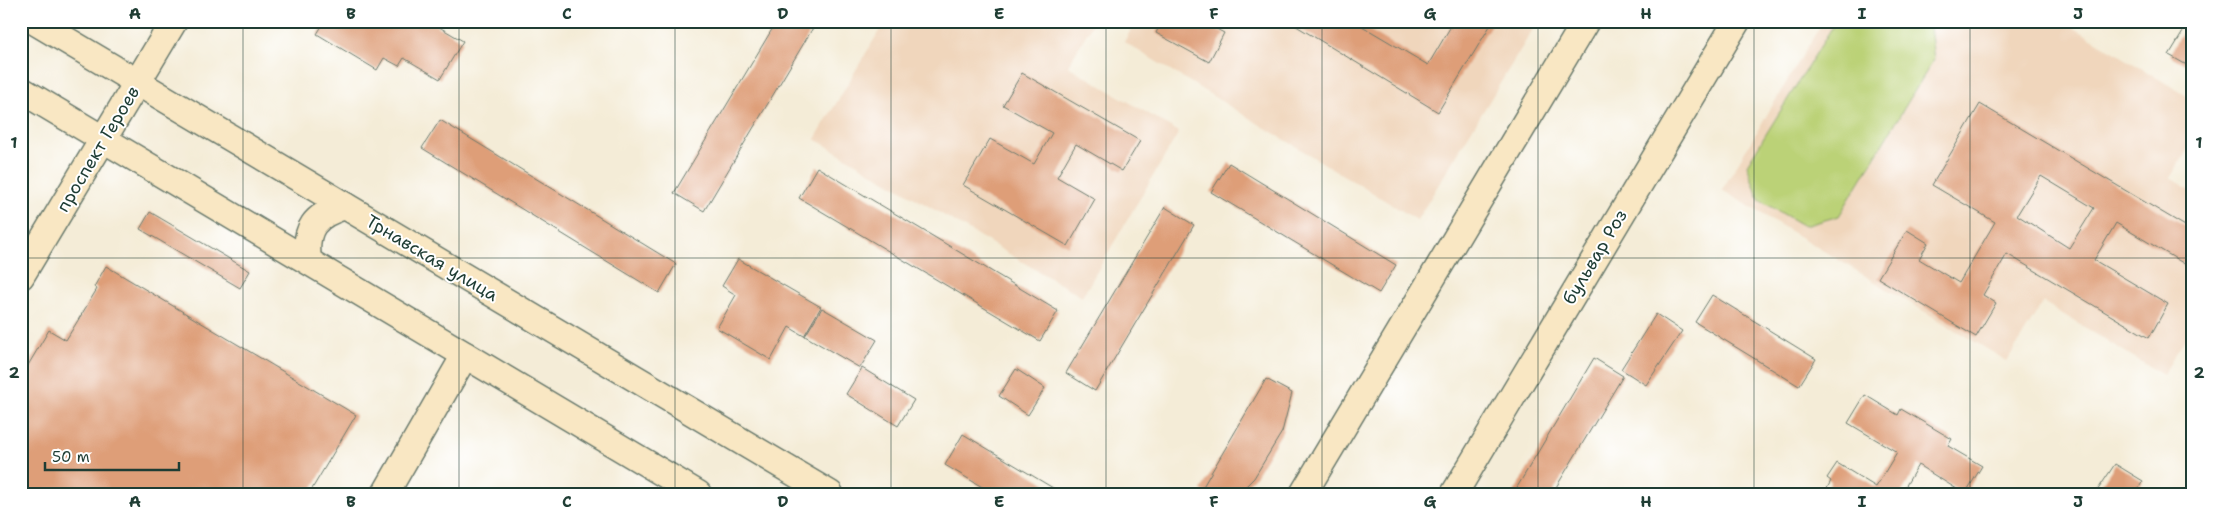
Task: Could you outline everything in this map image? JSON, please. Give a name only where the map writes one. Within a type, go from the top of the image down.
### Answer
[{"type":"main road","name":"Трнавская улица","points":[[34,21],[830,494]]},
{"type":"main road","name":"проспект Героев","points":[[21,276],[138,84],[174,21]]},
{"type":"main road","points":[[1304,494],[1586,21]]},
{"type":"main road","name":"бульвар Роз","points":[[1454,494],[1736,21]]},
{"type":"main road","points":[[21,90],[698,494]]},
{"type":"main road","points":[[308,260],[306,247],[312,225],[331,210],[345,206]]},
{"type":"main road","points":[[385,494],[465,355]]},
{"type":"shaded area","points":[[885,21],[1094,21],[1068,66],[1179,132],[1082,297],[815,139]]},
{"type":"shaded area","points":[[1136,21],[1538,21],[1417,220],[1124,42]]},
{"type":"shaded area","points":[[1823,21],[2063,21],[2192,99],[2192,142],[2170,178],[2192,191],[2192,327],[2163,375],[2043,302],[2007,361],[1722,190]]},
{"type":"green space","points":[[1836,21],[1920,21],[1930,27],[1934,59],[1839,216],[1804,226],[1759,200],[1747,165]]},
{"type":"building","points":[[325,21],[429,21],[463,41],[440,79],[404,58],[399,66],[384,58],[377,70],[317,34]]},
{"type":"building","points":[[777,21],[817,21],[704,211],[674,193]]},
{"type":"building","points":[[1162,21],[1202,21],[1224,33],[1209,62],[1156,33]]},
{"type":"building","points":[[1288,21],[1365,21],[1362,26],[1428,65],[1454,21],[1493,21],[1438,112]]},
{"type":"building","points":[[2186,27],[2192,31],[2192,68],[2169,55]]},
{"type":"building","points":[[1022,73],[1140,141],[1122,171],[1076,144],[1057,177],[1095,199],[1068,246],[963,185],[990,139],[1034,164],[1052,133],[1003,105]]},
{"type":"building","points":[[1980,104],[2192,230],[2192,259],[2188,266],[2116,223],[2094,260],[2168,304],[2149,338],[2007,254],[1983,295],[1996,303],[1976,337],[1878,278],[1907,230],[1928,243],[1919,259],[1959,283],[1995,222],[1932,185]],"holes":[[[2041,176],[2094,208],[2069,248],[2017,215]]]},
{"type":"building","points":[[440,120],[676,264],[659,293],[422,148]]},
{"type":"building","points":[[1229,163],[1396,265],[1379,293],[1211,192]]},
{"type":"building","points":[[817,167],[1058,311],[1040,341],[799,198]]},
{"type":"building","points":[[1165,207],[1194,225],[1095,391],[1066,373]]},
{"type":"building","points":[[150,212],[250,271],[240,288],[140,229]]},
{"type":"building","points":[[738,259],[821,307],[804,336],[789,327],[771,360],[717,328],[736,295],[722,286]]},
{"type":"building","points":[[106,266],[356,415],[309,494],[21,494],[21,377],[49,330],[66,340],[97,289],[94,287]]},
{"type":"building","points":[[1712,295],[1816,359],[1799,386],[1695,322]]},
{"type":"building","points":[[822,308],[877,340],[860,368],[805,336]]},
{"type":"building","points":[[1656,314],[1682,331],[1646,385],[1621,369]]},
{"type":"building","points":[[1594,358],[1623,376],[1552,494],[1513,494]]},
{"type":"building","points":[[862,368],[914,400],[898,426],[846,394]]},
{"type":"building","points":[[1016,369],[1045,388],[1028,415],[999,396]]},
{"type":"building","points":[[1266,379],[1292,393],[1282,432],[1254,478],[1238,494],[1207,494],[1201,490]]},
{"type":"building","points":[[1865,395],[1898,415],[1901,409],[1952,439],[1948,446],[1982,466],[1965,494],[1918,465],[1901,494],[1824,494],[1831,481],[1827,478],[1837,463],[1876,487],[1897,452],[1848,423]]},
{"type":"building","points":[[963,434],[1063,494],[994,494],[945,465]]},
{"type":"building","points":[[2115,464],[2143,481],[2135,494],[2095,494]]}]
